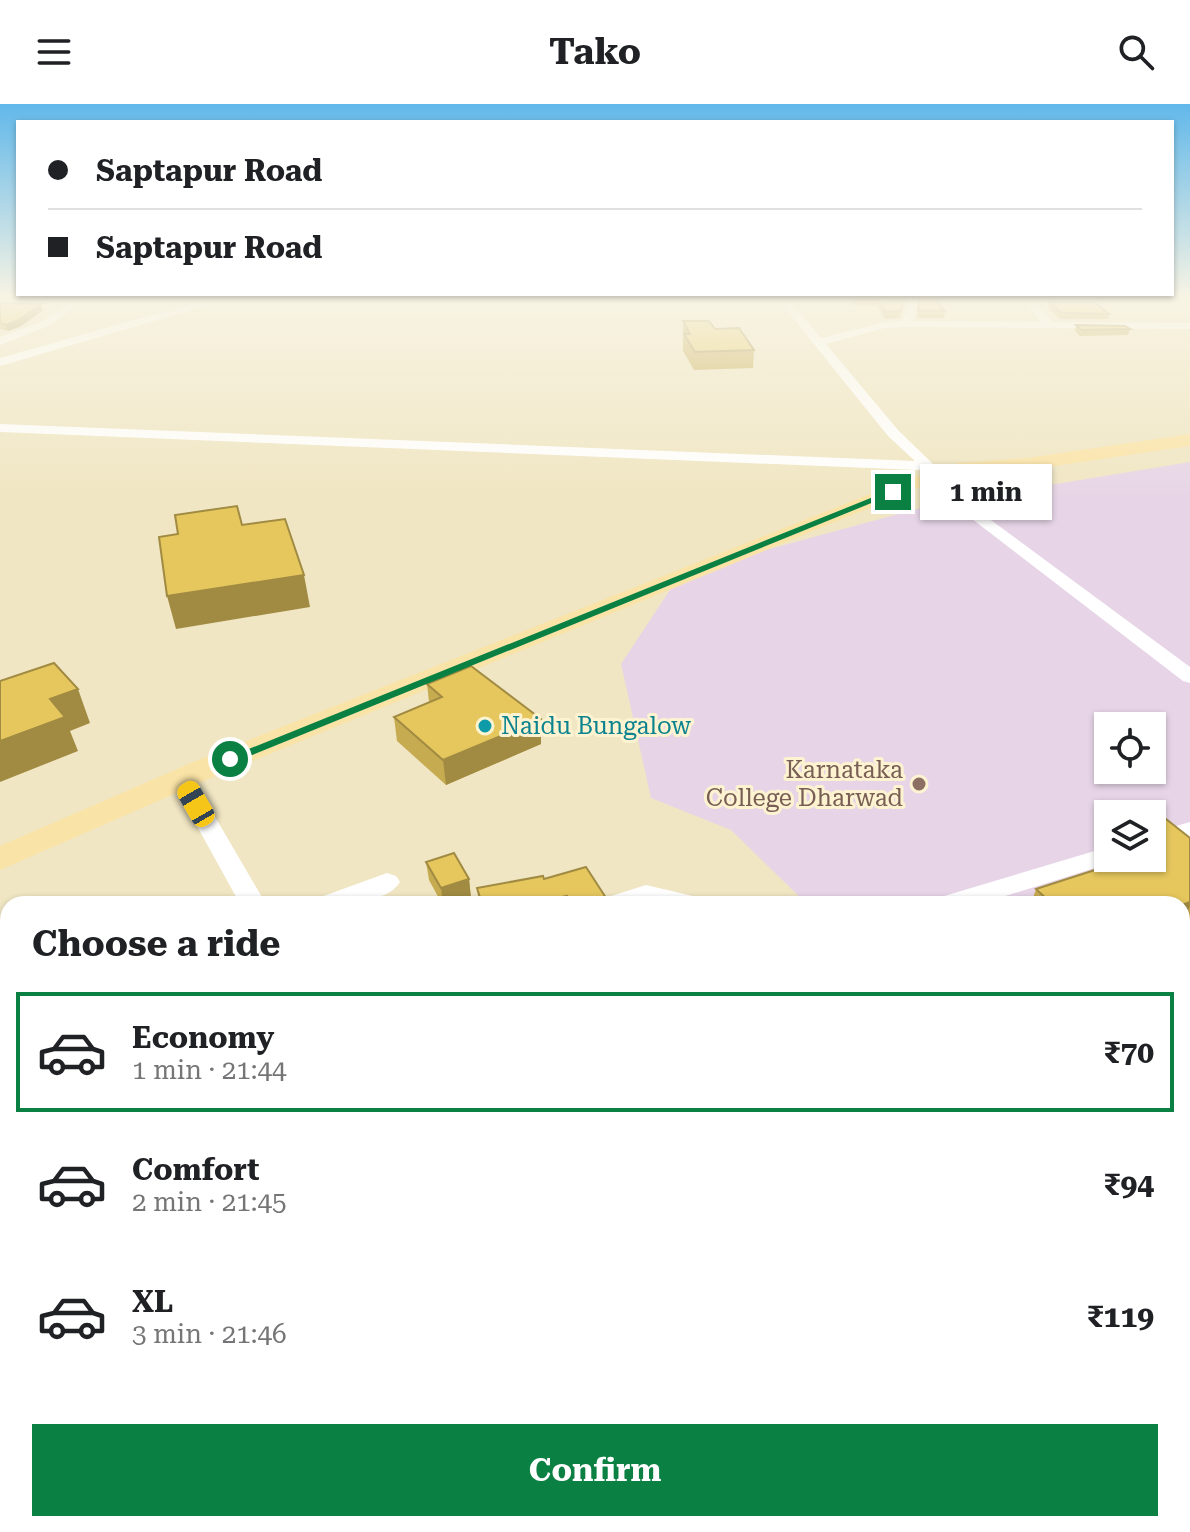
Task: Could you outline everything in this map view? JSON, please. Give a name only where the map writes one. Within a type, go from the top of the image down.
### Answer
[{"type":"main road","points":[[960,476],[1190,440]]},
{"type":"main road","points":[[0,859],[182,779],[925,475],[960,476],[1190,452]]},
{"type":"street","points":[[836,364],[925,475],[1190,677]]},
{"type":"street","points":[[0,428],[925,475]]},
{"type":"street","points":[[182,779],[248,896]]},
{"type":"street","points":[[1166,837],[1190,830]]},
{"type":"street","points":[[976,896],[1094,859]]},
{"type":"street","points":[[351,896],[387,882]]},
{"type":"shaded area","name":"Karnataka College Dharwad","points":[[1190,462],[1190,896],[799,896],[731,830],[651,798],[621,664],[681,573],[939,503]]},
{"type":"building","points":[[237,506],[242,525],[285,519],[304,575],[167,596],[159,537],[178,534],[175,515]]},
{"type":"building","points":[[54,663],[78,689],[50,699],[65,717],[0,741],[0,681]]},
{"type":"building","points":[[471,666],[541,719],[443,760],[394,717],[442,697],[427,684]]},
{"type":"building","points":[[1166,819],[1190,838],[1190,896],[1043,896],[1036,889],[1094,870],[1166,872]]},
{"type":"building","points":[[454,853],[469,879],[441,888],[426,862]]},
{"type":"building","points":[[586,867],[605,896],[480,896],[477,888],[543,876],[544,879]]},
{"type":"place","name":"Naidu Bungalow","points":[[485,726]]},
{"type":"place","name":"Karnataka College Dharwad","points":[[919,784]]},
{"type":"route","points":[[230,759],[893,492]]}]
